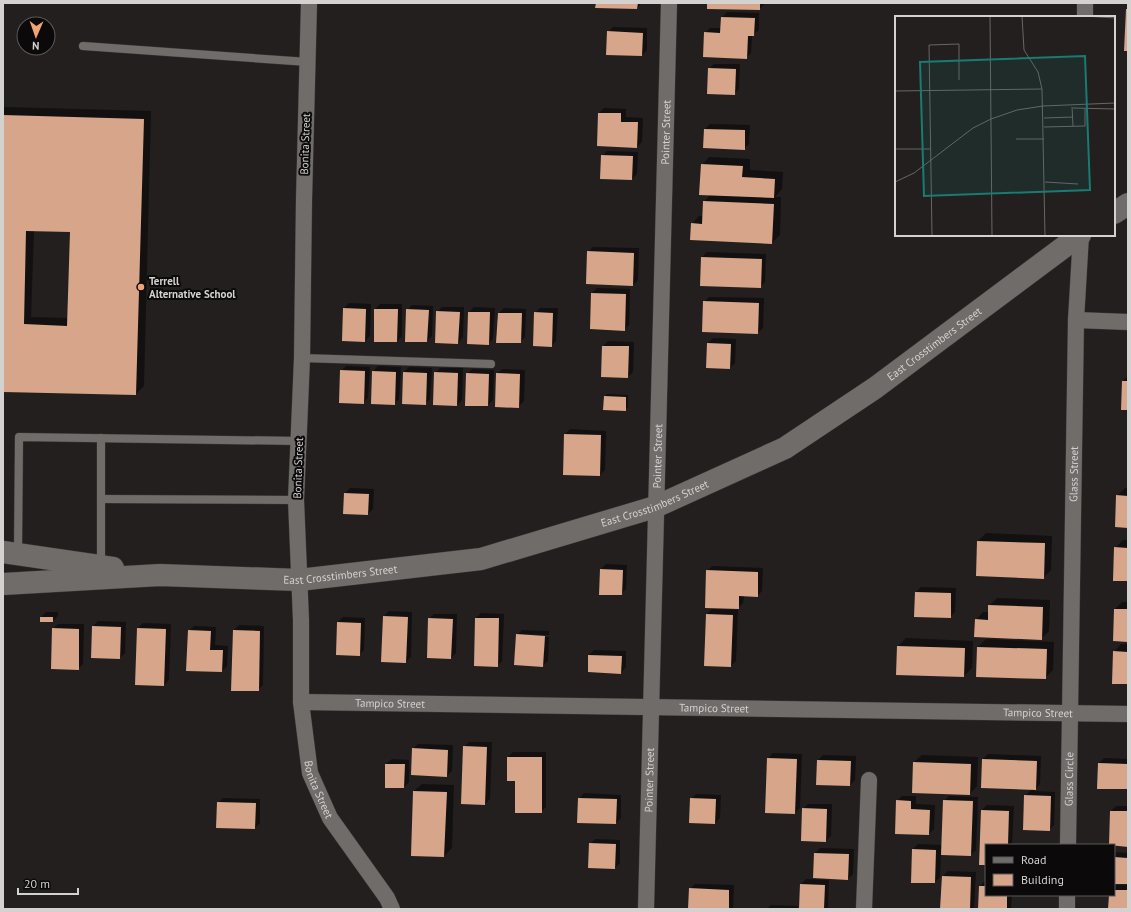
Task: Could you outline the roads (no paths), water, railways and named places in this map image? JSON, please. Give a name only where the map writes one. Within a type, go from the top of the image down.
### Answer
[{"type":"main road","points":[[1115,212],[1128,204]]},
{"type":"main road","name":"East Crosstimbers Street","points":[[3,584],[160,575],[299,580],[481,559],[655,507],[785,448],[875,388],[1079,236]]},
{"type":"main road","name":"East Crosstimbers Street","points":[[10,553],[160,575]]},
{"type":"street","name":"Bonita Street","points":[[309,3],[302,358],[296,500],[301,620],[301,702],[310,773],[313,780],[330,818],[387,898],[392,909]]},
{"type":"street","name":"Pointer Street","points":[[646,909],[655,507],[669,3]]},
{"type":"street","points":[[1085,3],[1085,16]]},
{"type":"street","name":"Glass Street","points":[[1070,713],[1076,320],[1080,236]]},
{"type":"street","points":[[1076,320],[1128,322]]},
{"type":"street","name":"Tampico Street","points":[[301,702],[1128,714]]},
{"type":"street","name":"Glass Circle","points":[[1068,844],[1070,713]]},
{"type":"street","points":[[864,909],[869,780]]},
{"type":"street","points":[[1067,896],[1067,909]]},
{"type":"lane","points":[[83,46],[308,62]]},
{"type":"lane","points":[[302,358],[491,364]]},
{"type":"lane","points":[[10,553],[19,437],[299,441]]},
{"type":"lane","points":[[101,438],[102,566]]},
{"type":"lane","points":[[101,499],[296,500]]},
{"type":"place","name":"Terrell Alternative School","points":[[141,287]]}]
